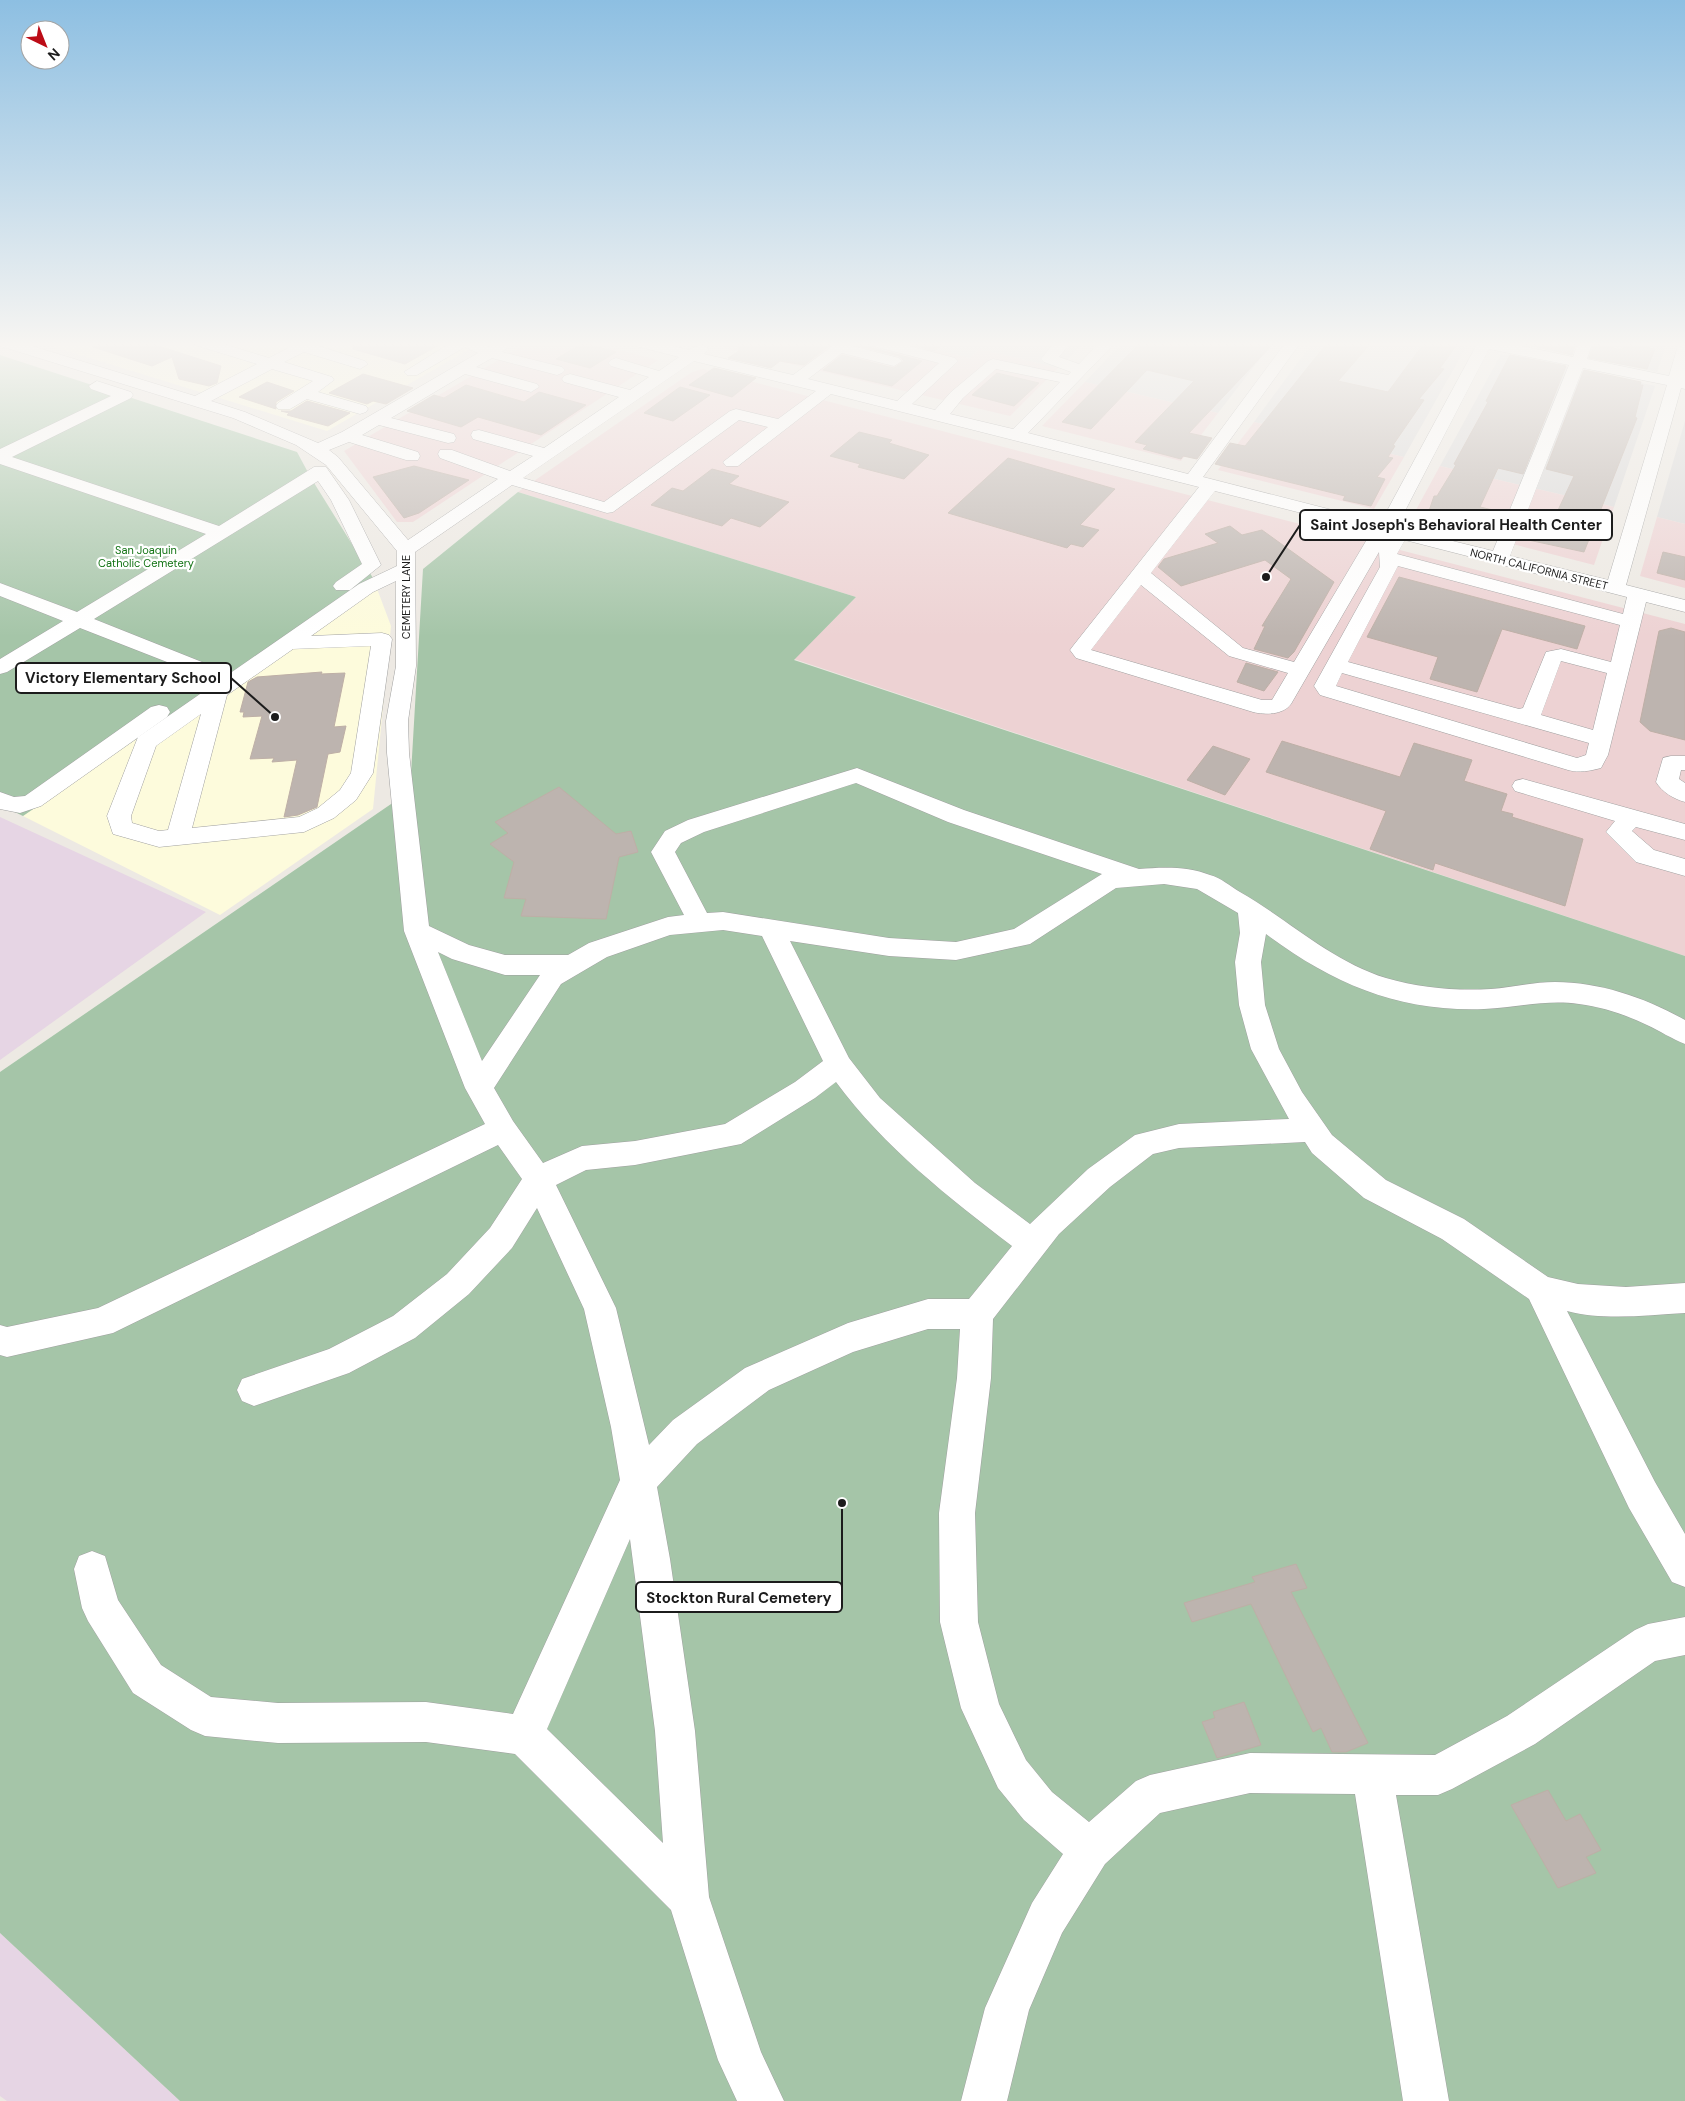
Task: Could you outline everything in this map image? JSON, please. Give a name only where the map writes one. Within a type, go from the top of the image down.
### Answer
[{"type":"street","points":[[0,457],[34,440]]},
{"type":"street","points":[[0,800],[13,806],[20,806],[33,801],[216,682],[372,566],[340,500],[321,472],[304,454],[267,440]]},
{"type":"street","name":"CEMETERY LANE","points":[[296,440],[317,449],[349,480],[406,559],[406,666],[397,720],[398,753],[417,931],[479,1088],[503,1129],[538,1179],[600,1308],[638,1481],[652,1559],[675,1731],[688,1897]]},
{"type":"street","points":[[317,449],[338,440]]},
{"type":"street","points":[[361,440],[412,456]]},
{"type":"street","points":[[432,440],[509,478],[607,508],[700,440]]},
{"type":"street","points":[[497,440],[545,454]]},
{"type":"street","points":[[287,643],[382,639],[362,773],[348,795],[326,813],[304,824],[159,839],[121,828],[119,816],[146,742],[216,682],[287,643],[406,559],[509,478],[566,440]]},
{"type":"street","points":[[732,462],[761,440]]},
{"type":"street","name":"NORTH CALIFORNIA STREET","points":[[1037,440],[1685,606]]},
{"type":"street","points":[[1230,440],[1140,574],[1080,650],[1083,654],[1261,707],[1272,708],[1280,704],[1300,670],[1391,531]]},
{"type":"street","points":[[1433,440],[1397,509],[1388,552],[1389,567],[1325,686],[1331,692],[1576,765],[1593,763],[1602,739],[1638,594]]},
{"type":"street","points":[[1500,558],[1547,440]]},
{"type":"street","points":[[1615,588],[1662,440]]},
{"type":"street","points":[[0,457],[221,533]]},
{"type":"street","points":[[0,668],[321,472]]},
{"type":"street","points":[[1388,557],[1631,622]]},
{"type":"street","points":[[1140,574],[1236,652],[1300,670]]},
{"type":"street","points":[[0,589],[79,620],[216,682]]},
{"type":"street","points":[[1520,716],[1532,712],[1553,656],[1561,655],[1619,670]]},
{"type":"street","points":[[1337,665],[1602,739]]},
{"type":"street","points":[[178,837],[216,682]]},
{"type":"street","points":[[1685,763],[1671,763],[1667,782],[1685,794]]},
{"type":"street","points":[[700,923],[663,852],[673,837],[696,826],[857,775],[956,816],[1134,876]]},
{"type":"street","points":[[1523,786],[1685,832]]},
{"type":"street","points":[[1631,818],[1618,832],[1645,856],[1685,868]]},
{"type":"street","points":[[479,1088],[552,977],[598,950],[668,926],[723,921],[889,947],[956,951],[1021,937],[1110,880],[1134,876],[1164,875],[1203,881],[1250,909],[1317,958],[1368,982],[1402,992],[1440,998],[1482,999],[1563,992],[1605,999],[1644,1010],[1685,1033]]},
{"type":"street","points":[[1250,909],[1253,933],[1248,962],[1252,1005],[1265,1049],[1292,1100],[1322,1144],[1375,1189],[1453,1230],[1540,1289],[1578,1299],[1626,1302],[1685,1298]]},
{"type":"street","points":[[771,928],[839,1065],[870,1106],[964,1192],[1032,1243]]},
{"type":"street","points":[[417,931],[462,952],[504,965],[572,965]]},
{"type":"street","points":[[254,1390],[337,1362],[404,1327],[458,1284],[501,1238],[538,1179],[582,1158],[635,1154],[731,1135],[805,1090],[839,1065]]},
{"type":"street","points":[[0,1340],[7,1342],[102,1322],[503,1129]]},
{"type":"street","points":[[1090,1849],[1038,1806],[1012,1774],[981,1708],[959,1622],[957,1513],[974,1378],[977,1314],[1048,1225],[1099,1178],[1145,1144],[1179,1136],[1313,1130]]},
{"type":"street","points":[[1540,1289],[1642,1495],[1685,1569]]},
{"type":"street","points":[[524,1735],[638,1481],[685,1432],[757,1379],[848,1338],[928,1314],[977,1314]]},
{"type":"street","points":[[92,1569],[102,1608],[147,1679],[205,1716],[278,1723],[426,1722],[524,1735],[688,1897],[740,2060],[761,2101]]},
{"type":"street","points":[[984,2101],[1008,2008],[1047,1918],[1090,1849],[1150,1794],[1250,1773],[1438,1775],[1520,1730],[1648,1643],[1685,1636]]},
{"type":"street","points":[[1372,1774],[1426,2101]]},
{"type":"shaded area","points":[[363,440],[537,440],[413,522],[397,522],[344,451]]},
{"type":"shaded area","points":[[593,440],[977,440],[1685,624],[1685,956],[794,659],[856,597],[518,492]]},
{"type":"shaded area","points":[[1098,440],[1197,440],[1181,461]]},
{"type":"shaded area","points":[[1240,440],[1331,440],[1404,457],[1374,509],[1218,470]]},
{"type":"shaded area","points":[[1331,440],[1414,440],[1404,457]]},
{"type":"shaded area","points":[[1454,440],[1540,440],[1520,485],[1440,466]]},
{"type":"shaded area","points":[[1549,440],[1637,440],[1614,507],[1529,487]]},
{"type":"shaded area","points":[[1679,440],[1685,440],[1685,524],[1657,517]]},
{"type":"shaded area","points":[[1440,466],[1520,485],[1496,540],[1411,519]]},
{"type":"shaded area","points":[[1529,487],[1614,507],[1594,565],[1505,542]]},
{"type":"shaded area","points":[[1657,517],[1685,524],[1685,588],[1640,576]]},
{"type":"shaded area","points":[[373,578],[391,626],[373,809],[220,915],[23,816]]},
{"type":"shaded area","points":[[0,817],[206,912],[0,1060]]},
{"type":"shaded area","points":[[0,1933],[180,2101],[7,2101],[0,2096]]},
{"type":"green space","name":"San Joaquin Catholic Cemetery","points":[[0,440],[260,440],[297,452],[373,578],[23,816],[0,805]]},
{"type":"green space","points":[[518,492],[856,597],[794,660],[1685,956],[1685,2101],[180,2101],[0,1933],[0,1072],[410,791],[423,569]]},
{"type":"building","points":[[849,440],[892,440],[889,443],[929,455],[904,479],[858,467],[860,464],[830,456]]},
{"type":"building","points":[[1137,440],[1211,440],[1197,459],[1183,456],[1181,459],[1143,449],[1147,445],[1135,442]]},
{"type":"building","points":[[1250,440],[1396,440],[1388,457],[1393,458],[1377,477],[1385,479],[1371,506],[1343,500],[1345,496],[1215,464],[1230,443],[1245,446]]},
{"type":"building","points":[[1467,440],[1537,440],[1523,474],[1498,468],[1480,507],[1506,513],[1499,532],[1428,514],[1434,496],[1437,496],[1456,465],[1454,464]]},
{"type":"building","points":[[1557,440],[1628,440],[1584,552],[1519,538],[1527,518],[1552,523],[1574,476],[1546,469]]},
{"type":"building","points":[[1008,458],[1115,489],[1080,525],[1099,530],[1083,547],[1071,544],[1067,548],[948,513]]},
{"type":"building","points":[[414,466],[469,480],[419,513],[404,518],[373,477]]},
{"type":"building","points":[[712,469],[739,476],[729,484],[789,502],[760,527],[731,518],[722,526],[651,505],[672,488],[683,491]]},
{"type":"building","points":[[1230,526],[1242,535],[1262,530],[1334,582],[1294,652],[1288,658],[1254,649],[1265,626],[1262,626],[1291,579],[1265,560],[1181,586],[1158,567],[1164,559],[1218,543],[1205,534]]},
{"type":"building","points":[[1663,552],[1685,557],[1685,580],[1657,573]]},
{"type":"building","points":[[1399,577],[1585,626],[1577,649],[1502,629],[1477,692],[1430,679],[1438,657],[1367,637]]},
{"type":"building","points":[[1671,628],[1685,632],[1685,740],[1650,731],[1640,722],[1659,631]]},
{"type":"building","points":[[1246,663],[1278,672],[1264,691],[1237,682]]},
{"type":"building","points":[[322,672],[321,674],[345,673],[334,727],[346,726],[340,752],[328,754],[317,807],[298,815],[284,817],[297,760],[272,762],[274,758],[250,759],[262,716],[243,717],[244,712],[240,712],[248,682],[257,677]]},
{"type":"building","points":[[1282,741],[1400,777],[1414,743],[1472,760],[1464,781],[1507,794],[1501,811],[1513,814],[1512,817],[1583,839],[1565,906],[1435,863],[1433,870],[1370,849],[1386,811],[1266,772]]},
{"type":"building","points":[[1213,746],[1250,759],[1225,795],[1187,780]]},
{"type":"building","points":[[559,787],[616,834],[631,831],[638,852],[619,857],[606,919],[521,916],[526,899],[504,898],[514,862],[490,844],[508,833],[495,822]]},
{"type":"building","points":[[1296,1564],[1307,1588],[1291,1592],[1368,1743],[1346,1752],[1332,1752],[1321,1728],[1313,1732],[1251,1604],[1192,1622],[1184,1603],[1255,1582],[1252,1577]]},
{"type":"building","points":[[1244,1702],[1261,1745],[1217,1758],[1202,1722],[1215,1718],[1213,1712]]},
{"type":"building","points":[[1548,1790],[1566,1821],[1580,1814],[1601,1850],[1586,1857],[1596,1873],[1558,1888],[1511,1805]]},
{"type":"place","name":"Saint Joseph's Behavioral Health Center","points":[[1266,577]]},
{"type":"place","name":"Victory Elementary School","points":[[275,717]]},
{"type":"place","name":"Stockton Rural Cemetery","points":[[842,1503]]}]
